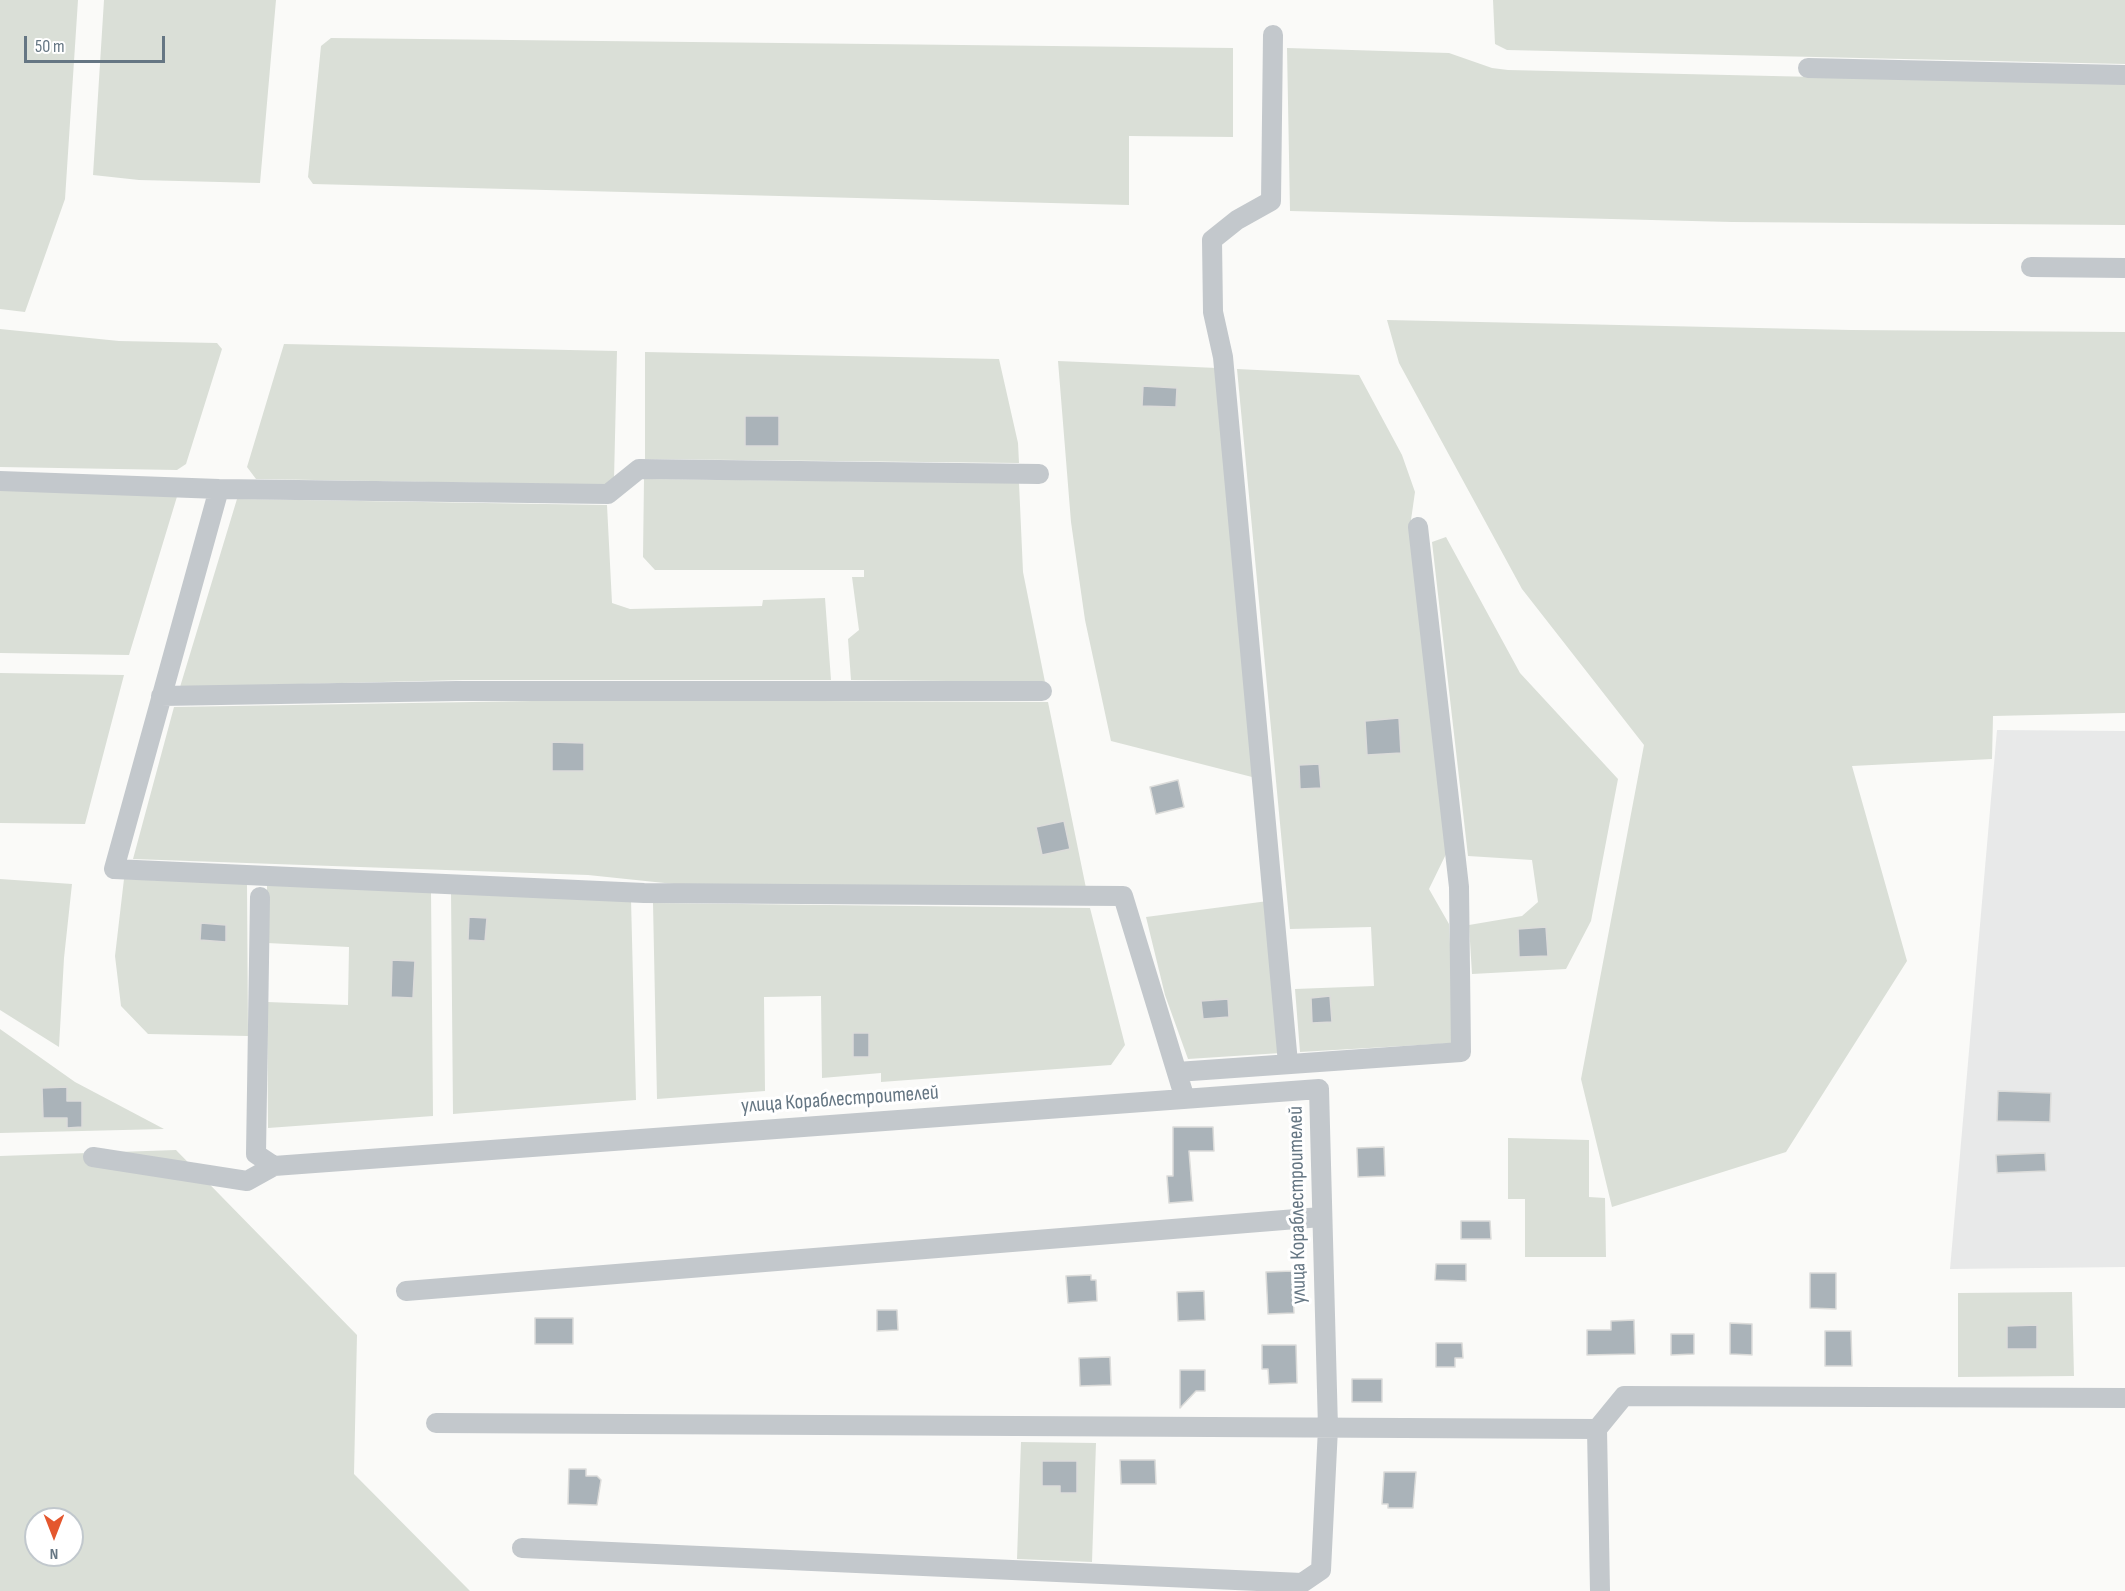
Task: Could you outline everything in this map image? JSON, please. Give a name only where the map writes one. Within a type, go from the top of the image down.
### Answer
[{"type":"street","points":[[1273,35],[1271,201],[1237,219],[1212,240],[1213,312],[1225,369],[1288,1063]]},
{"type":"street","points":[[1808,68],[2125,75]]},
{"type":"street","points":[[2031,267],[2125,268]]},
{"type":"street","points":[[0,480],[219,489],[608,494],[639,469],[1038,474]]},
{"type":"street","points":[[219,489],[114,869],[644,892],[1123,896],[1185,1099]]},
{"type":"street","points":[[1177,1072],[1461,1052],[1459,887],[1418,527]]},
{"type":"street","points":[[161,696],[457,691],[1042,691]]},
{"type":"street","points":[[261,897],[256,1154],[274,1166]]},
{"type":"street","name":"улица Кораблестроителей","points":[[93,1157],[247,1181],[274,1166],[1319,1089],[1328,1428],[1321,1570],[1302,1583],[522,1548]]},
{"type":"street","points":[[406,1291],[1321,1217]]},
{"type":"street","points":[[1600,1591],[1597,1429],[1624,1396],[2125,1398]]},
{"type":"street","points":[[436,1423],[1597,1429]]},
{"type":"shaded area","points":[[0,0],[78,0],[65,199],[25,312],[0,309]]},
{"type":"shaded area","points":[[104,0],[276,0],[260,183],[139,180],[93,175]]},
{"type":"shaded area","points":[[1493,0],[2125,0],[2125,64],[1507,50],[1495,44]]},
{"type":"shaded area","points":[[331,38],[1233,48],[1233,137],[1129,136],[1129,205],[313,184],[308,177],[321,46]]},
{"type":"shaded area","points":[[1287,48],[1449,53],[1492,68],[1508,70],[2125,84],[2125,225],[1732,222],[1290,211]]},
{"type":"shaded area","points":[[1387,320],[1851,330],[2125,332],[2125,713],[1993,716],[1992,759],[1852,766],[1907,961],[1786,1152],[1612,1207],[1581,1079],[1644,745],[1522,589],[1399,363]]},
{"type":"shaded area","points":[[0,329],[119,341],[217,343],[222,349],[186,464],[177,470],[0,467]]},
{"type":"shaded area","points":[[284,344],[617,351],[614,480],[608,485],[256,479],[247,467]]},
{"type":"shaded area","points":[[645,352],[999,359],[1018,443],[1019,463],[645,459]]},
{"type":"shaded area","points":[[1058,361],[1217,368],[1256,778],[1111,741],[1085,620],[1071,522]]},
{"type":"shaded area","points":[[1237,369],[1359,375],[1402,455],[1415,492],[1410,527],[1448,850],[1429,889],[1449,924],[1455,1043],[1300,1052],[1295,989],[1374,986],[1371,927],[1290,929]]},
{"type":"shaded area","points":[[644,479],[1019,483],[1023,572],[1045,682],[851,680],[848,639],[859,630],[852,577],[864,577],[864,570],[655,570],[643,557]]},
{"type":"shaded area","points":[[0,487],[179,490],[129,655],[0,653]]},
{"type":"shaded area","points":[[237,499],[607,505],[612,603],[630,609],[762,606],[763,600],[825,598],[831,680],[463,680],[180,687]]},
{"type":"shaded area","points":[[1446,537],[1520,673],[1618,779],[1591,921],[1566,969],[1472,974],[1469,925],[1522,916],[1538,902],[1532,860],[1468,856],[1432,542]]},
{"type":"shaded area","points":[[0,673],[124,675],[85,824],[0,823]]},
{"type":"shaded area","points":[[592,700],[1048,702],[1086,888],[674,884],[588,875],[133,859],[174,707]]},
{"type":"shaded area","points":[[1997,730],[2125,731],[2125,1267],[1950,1269]]},
{"type":"shaded area","points":[[0,879],[72,884],[64,958],[59,1047],[0,1010]]},
{"type":"shaded area","points":[[124,879],[247,884],[248,1036],[148,1034],[121,1006],[115,956]]},
{"type":"shaded area","points":[[267,885],[431,891],[433,1116],[268,1128],[267,1002],[348,1005],[349,947],[267,943]]},
{"type":"shaded area","points":[[451,892],[631,899],[636,1100],[453,1114]]},
{"type":"shaded area","points":[[1268,901],[1281,1053],[1188,1059],[1165,995],[1146,917]]},
{"type":"shaded area","points":[[653,903],[1090,908],[1125,1045],[1111,1065],[881,1082],[881,1073],[822,1078],[821,996],[764,997],[765,1091],[657,1099]]},
{"type":"shaded area","points":[[0,1029],[75,1082],[164,1129],[0,1133]]},
{"type":"shaded area","points":[[1508,1138],[1589,1140],[1589,1197],[1605,1198],[1606,1257],[1525,1257],[1525,1199],[1508,1199]]},
{"type":"shaded area","points":[[176,1150],[357,1335],[354,1474],[470,1591],[0,1591],[0,1156]]},
{"type":"shaded area","points":[[2072,1292],[2074,1376],[1958,1377],[1958,1293]]},
{"type":"shaded area","points":[[1021,1442],[1096,1443],[1092,1562],[1017,1559]]},
{"type":"building","points":[[1143,386],[1177,388],[1176,407],[1142,406]]},
{"type":"building","points":[[745,416],[779,416],[779,446],[745,446]]},
{"type":"building","points":[[1399,718],[1401,753],[1367,755],[1365,721]]},
{"type":"building","points":[[552,742],[584,743],[584,771],[552,771]]},
{"type":"building","points":[[1319,764],[1321,788],[1300,789],[1299,765]]},
{"type":"building","points":[[1178,780],[1184,807],[1156,814],[1150,787]]},
{"type":"building","points":[[1064,821],[1070,849],[1042,855],[1036,827]]},
{"type":"building","points":[[469,917],[487,918],[485,941],[468,940]]},
{"type":"building","points":[[201,923],[226,925],[226,942],[200,940]]},
{"type":"building","points":[[1546,927],[1548,956],[1519,957],[1518,929]]},
{"type":"building","points":[[392,960],[415,961],[413,998],[391,997]]},
{"type":"building","points":[[1330,996],[1332,1022],[1312,1023],[1311,998]]},
{"type":"building","points":[[1228,999],[1229,1017],[1203,1019],[1201,1001]]},
{"type":"building","points":[[853,1033],[869,1033],[869,1057],[853,1057]]},
{"type":"building","points":[[67,1087],[67,1101],[82,1101],[82,1127],[67,1128],[67,1118],[43,1118],[42,1088]]},
{"type":"building","points":[[1998,1091],[2051,1093],[2050,1122],[1997,1121]]},
{"type":"building","points":[[1173,1127],[1213,1127],[1214,1151],[1189,1151],[1193,1201],[1169,1203],[1167,1176],[1173,1176]]},
{"type":"building","points":[[1384,1147],[1385,1176],[1358,1177],[1357,1148]]},
{"type":"building","points":[[2045,1153],[2046,1171],[1997,1173],[1996,1155]]},
{"type":"building","points":[[1461,1221],[1490,1221],[1491,1239],[1461,1239]]},
{"type":"building","points":[[1436,1264],[1466,1264],[1466,1281],[1435,1280]]},
{"type":"building","points":[[1292,1271],[1294,1313],[1268,1314],[1266,1272]]},
{"type":"building","points":[[1810,1273],[1836,1273],[1836,1309],[1810,1308]]},
{"type":"building","points":[[1091,1275],[1091,1280],[1096,1280],[1097,1301],[1068,1303],[1066,1276]]},
{"type":"building","points":[[1204,1291],[1205,1320],[1178,1321],[1177,1292]]},
{"type":"building","points":[[877,1310],[897,1310],[898,1330],[877,1331]]},
{"type":"building","points":[[535,1318],[573,1318],[573,1344],[535,1344]]},
{"type":"building","points":[[1634,1320],[1635,1354],[1587,1355],[1587,1330],[1611,1330],[1611,1321]]},
{"type":"building","points":[[1730,1323],[1752,1324],[1752,1355],[1730,1354]]},
{"type":"building","points":[[2037,1325],[2037,1349],[2007,1349],[2007,1326]]},
{"type":"building","points":[[1825,1331],[1851,1331],[1852,1366],[1825,1366]]},
{"type":"building","points":[[1671,1334],[1694,1334],[1694,1354],[1671,1355]]},
{"type":"building","points":[[1436,1343],[1462,1343],[1463,1358],[1455,1358],[1455,1367],[1436,1367]]},
{"type":"building","points":[[1262,1345],[1296,1345],[1297,1383],[1269,1384],[1268,1369],[1262,1369]]},
{"type":"building","points":[[1110,1357],[1111,1385],[1080,1386],[1079,1358]]},
{"type":"building","points":[[1180,1370],[1205,1370],[1205,1391],[1196,1391],[1180,1408]]},
{"type":"building","points":[[1352,1379],[1382,1379],[1382,1402],[1352,1402]]},
{"type":"building","points":[[1120,1460],[1155,1460],[1156,1484],[1121,1484]]},
{"type":"building","points":[[1042,1461],[1077,1461],[1077,1493],[1060,1493],[1060,1486],[1042,1486]]},
{"type":"building","points":[[569,1469],[586,1469],[586,1476],[597,1476],[601,1480],[597,1505],[568,1504]]},
{"type":"building","points":[[1384,1472],[1416,1472],[1413,1508],[1388,1508],[1388,1504],[1382,1504]]}]
